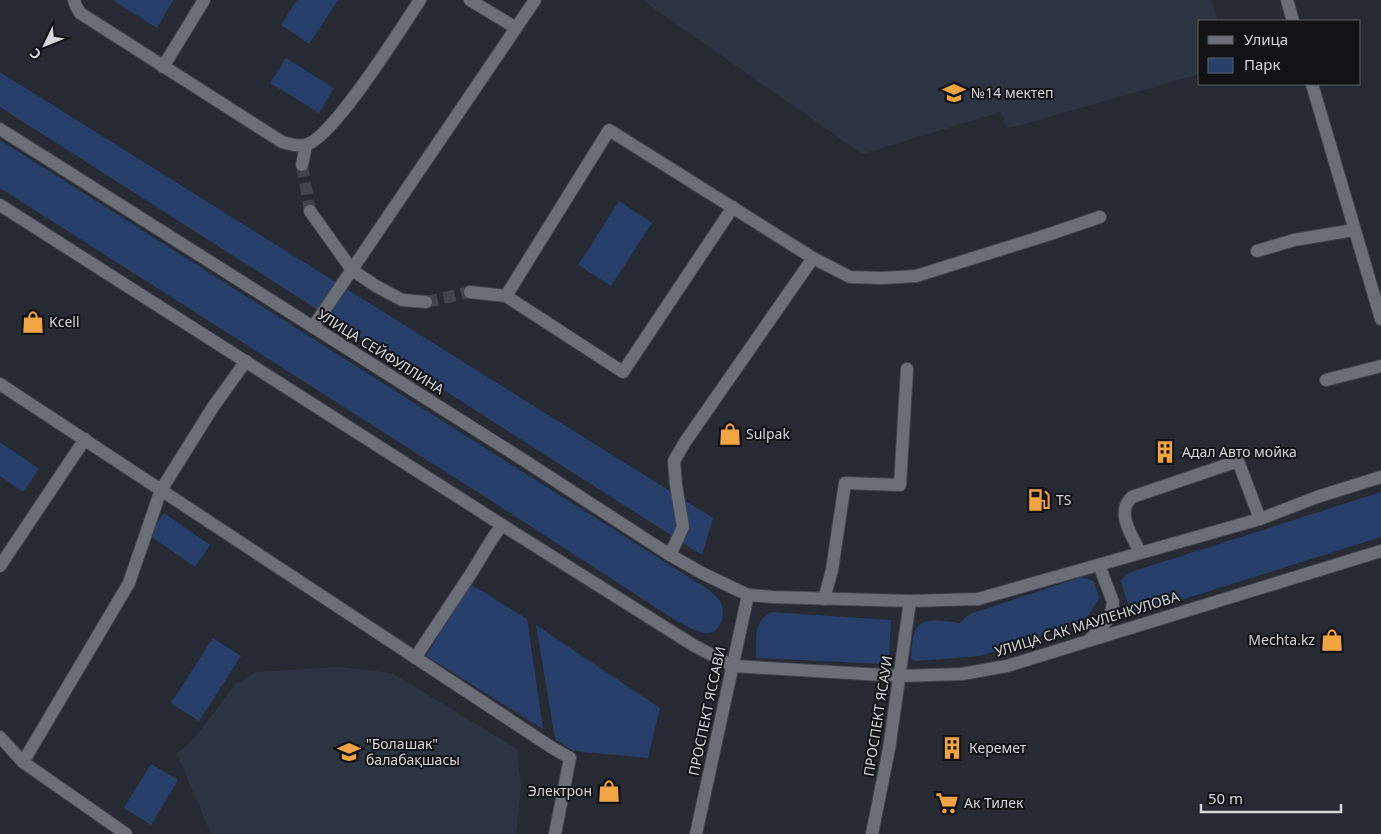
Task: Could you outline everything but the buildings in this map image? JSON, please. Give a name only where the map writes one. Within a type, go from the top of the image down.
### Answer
[{"type":"street","points":[[74,0],[80,13],[282,142],[294,146],[306,145],[322,135],[359,90],[420,0]]},
{"type":"street","points":[[470,0],[516,28]]},
{"type":"street","points":[[313,327],[535,0]]},
{"type":"street","points":[[1287,0],[1293,20]]},
{"type":"street","points":[[163,67],[199,2]]},
{"type":"street","points":[[1312,85],[1381,319]]},
{"type":"street","name":"УЛИЦА СЕЙФУЛЛИНА","points":[[0,129],[522,459],[670,555],[748,595]]},
{"type":"street","points":[[506,296],[609,130],[813,258],[850,277],[916,276],[1100,217]]},
{"type":"street","points":[[302,165],[306,145]]},
{"type":"street","points":[[0,205],[502,526],[693,645],[733,666]]},
{"type":"street","points":[[470,292],[506,296],[623,372],[733,207]]},
{"type":"street","points":[[310,212],[352,270],[402,300],[426,302]]},
{"type":"street","points":[[1257,251],[1294,240],[1354,230]]},
{"type":"street","points":[[670,555],[683,527],[674,461],[684,442],[813,258]]},
{"type":"street","points":[[23,762],[129,582],[161,490],[213,407],[246,361]]},
{"type":"street","points":[[1326,380],[1381,366]]},
{"type":"street","points":[[824,599],[832,570],[845,483],[900,485],[907,369]]},
{"type":"street","points":[[0,384],[570,758],[555,834]]},
{"type":"street","points":[[0,566],[85,439]]},
{"type":"street","points":[[1140,552],[1126,521],[1124,508],[1126,501],[1132,497],[1238,461],[1260,518]]},
{"type":"street","points":[[748,595],[910,601],[978,599],[1260,518],[1317,497],[1381,477]]},
{"type":"street","points":[[415,658],[502,526]]},
{"type":"street","name":"УЛИЦА САК МАУЛЕНКУЛОВА","points":[[733,666],[900,676],[962,674],[1007,666],[1381,551]]},
{"type":"street","points":[[1088,641],[1103,627],[1113,608],[1113,602],[1099,565]]},
{"type":"street","name":"ПРОСПЕКТ ЯССАВИ","points":[[696,834],[748,595]]},
{"type":"street","name":"ПРОСПЕКТ ЯСАУИ","points":[[872,834],[889,749],[910,601]]},
{"type":"street","points":[[0,737],[23,762],[126,834]]},
{"type":"shaded area","name":"№14 мектеп","points":[[642,0],[1211,0],[1218,20],[1198,20],[1198,75],[1007,129],[1001,112],[862,154]]},
{"type":"shaded area","name":"\"Болашак\" балабақшасы","points":[[340,667],[392,673],[517,749],[521,787],[516,834],[211,834],[177,754],[197,735],[235,684],[257,672]]},
{"type":"green space","points":[[114,0],[173,0],[157,28]]},
{"type":"green space","points":[[297,0],[338,0],[309,44],[281,25]]},
{"type":"green space","points":[[286,58],[334,88],[319,113],[270,83]]},
{"type":"green space","points":[[0,72],[713,518],[702,555],[0,107]]},
{"type":"green space","points":[[0,140],[709,590],[722,606],[722,618],[718,628],[710,633],[704,633],[678,622],[0,188]]},
{"type":"green space","points":[[619,201],[652,223],[611,286],[578,265]]},
{"type":"green space","points":[[0,442],[39,469],[23,492],[0,476]]},
{"type":"green space","points":[[1381,492],[1381,537],[1140,613],[1132,608],[1127,600],[1121,581],[1125,575],[1131,572]]},
{"type":"green space","points":[[164,513],[210,545],[195,567],[149,535]]},
{"type":"green space","points":[[1081,577],[1094,581],[1099,598],[1085,621],[981,656],[915,661],[911,659],[915,631],[923,623],[942,621],[960,623],[970,614]]},
{"type":"green space","points":[[470,584],[527,619],[543,729],[426,656]]},
{"type":"green space","points":[[771,612],[891,620],[889,660],[883,664],[756,658],[758,626],[765,616]]},
{"type":"green space","points":[[536,625],[660,708],[648,758],[573,751],[555,739]]},
{"type":"green space","points":[[213,638],[241,656],[199,721],[171,703]]},
{"type":"green space","points":[[151,764],[178,780],[151,825],[124,808]]},
{"type":"tunnel","points":[[302,165],[310,211]]},
{"type":"tunnel","points":[[426,302],[470,292]]},
{"type":"place","name":"№14 мектеп","points":[[954,93]]},
{"type":"place","name":"Kcell","points":[[33,322]]},
{"type":"place","name":"Sulpak","points":[[730,434]]},
{"type":"place","name":"Адал Авто мойка","points":[[1165,452]]},
{"type":"place","name":"TS","points":[[1039,500]]},
{"type":"place","name":"Mechta.kz","points":[[1332,640]]},
{"type":"place","name":"Керемет","points":[[952,748]]},
{"type":"place","name":"\"Болашак\" балабақшасы","points":[[349,752]]},
{"type":"place","name":"Электрон","points":[[609,791]]},
{"type":"place","name":"Ак Тилек","points":[[947,803]]}]
